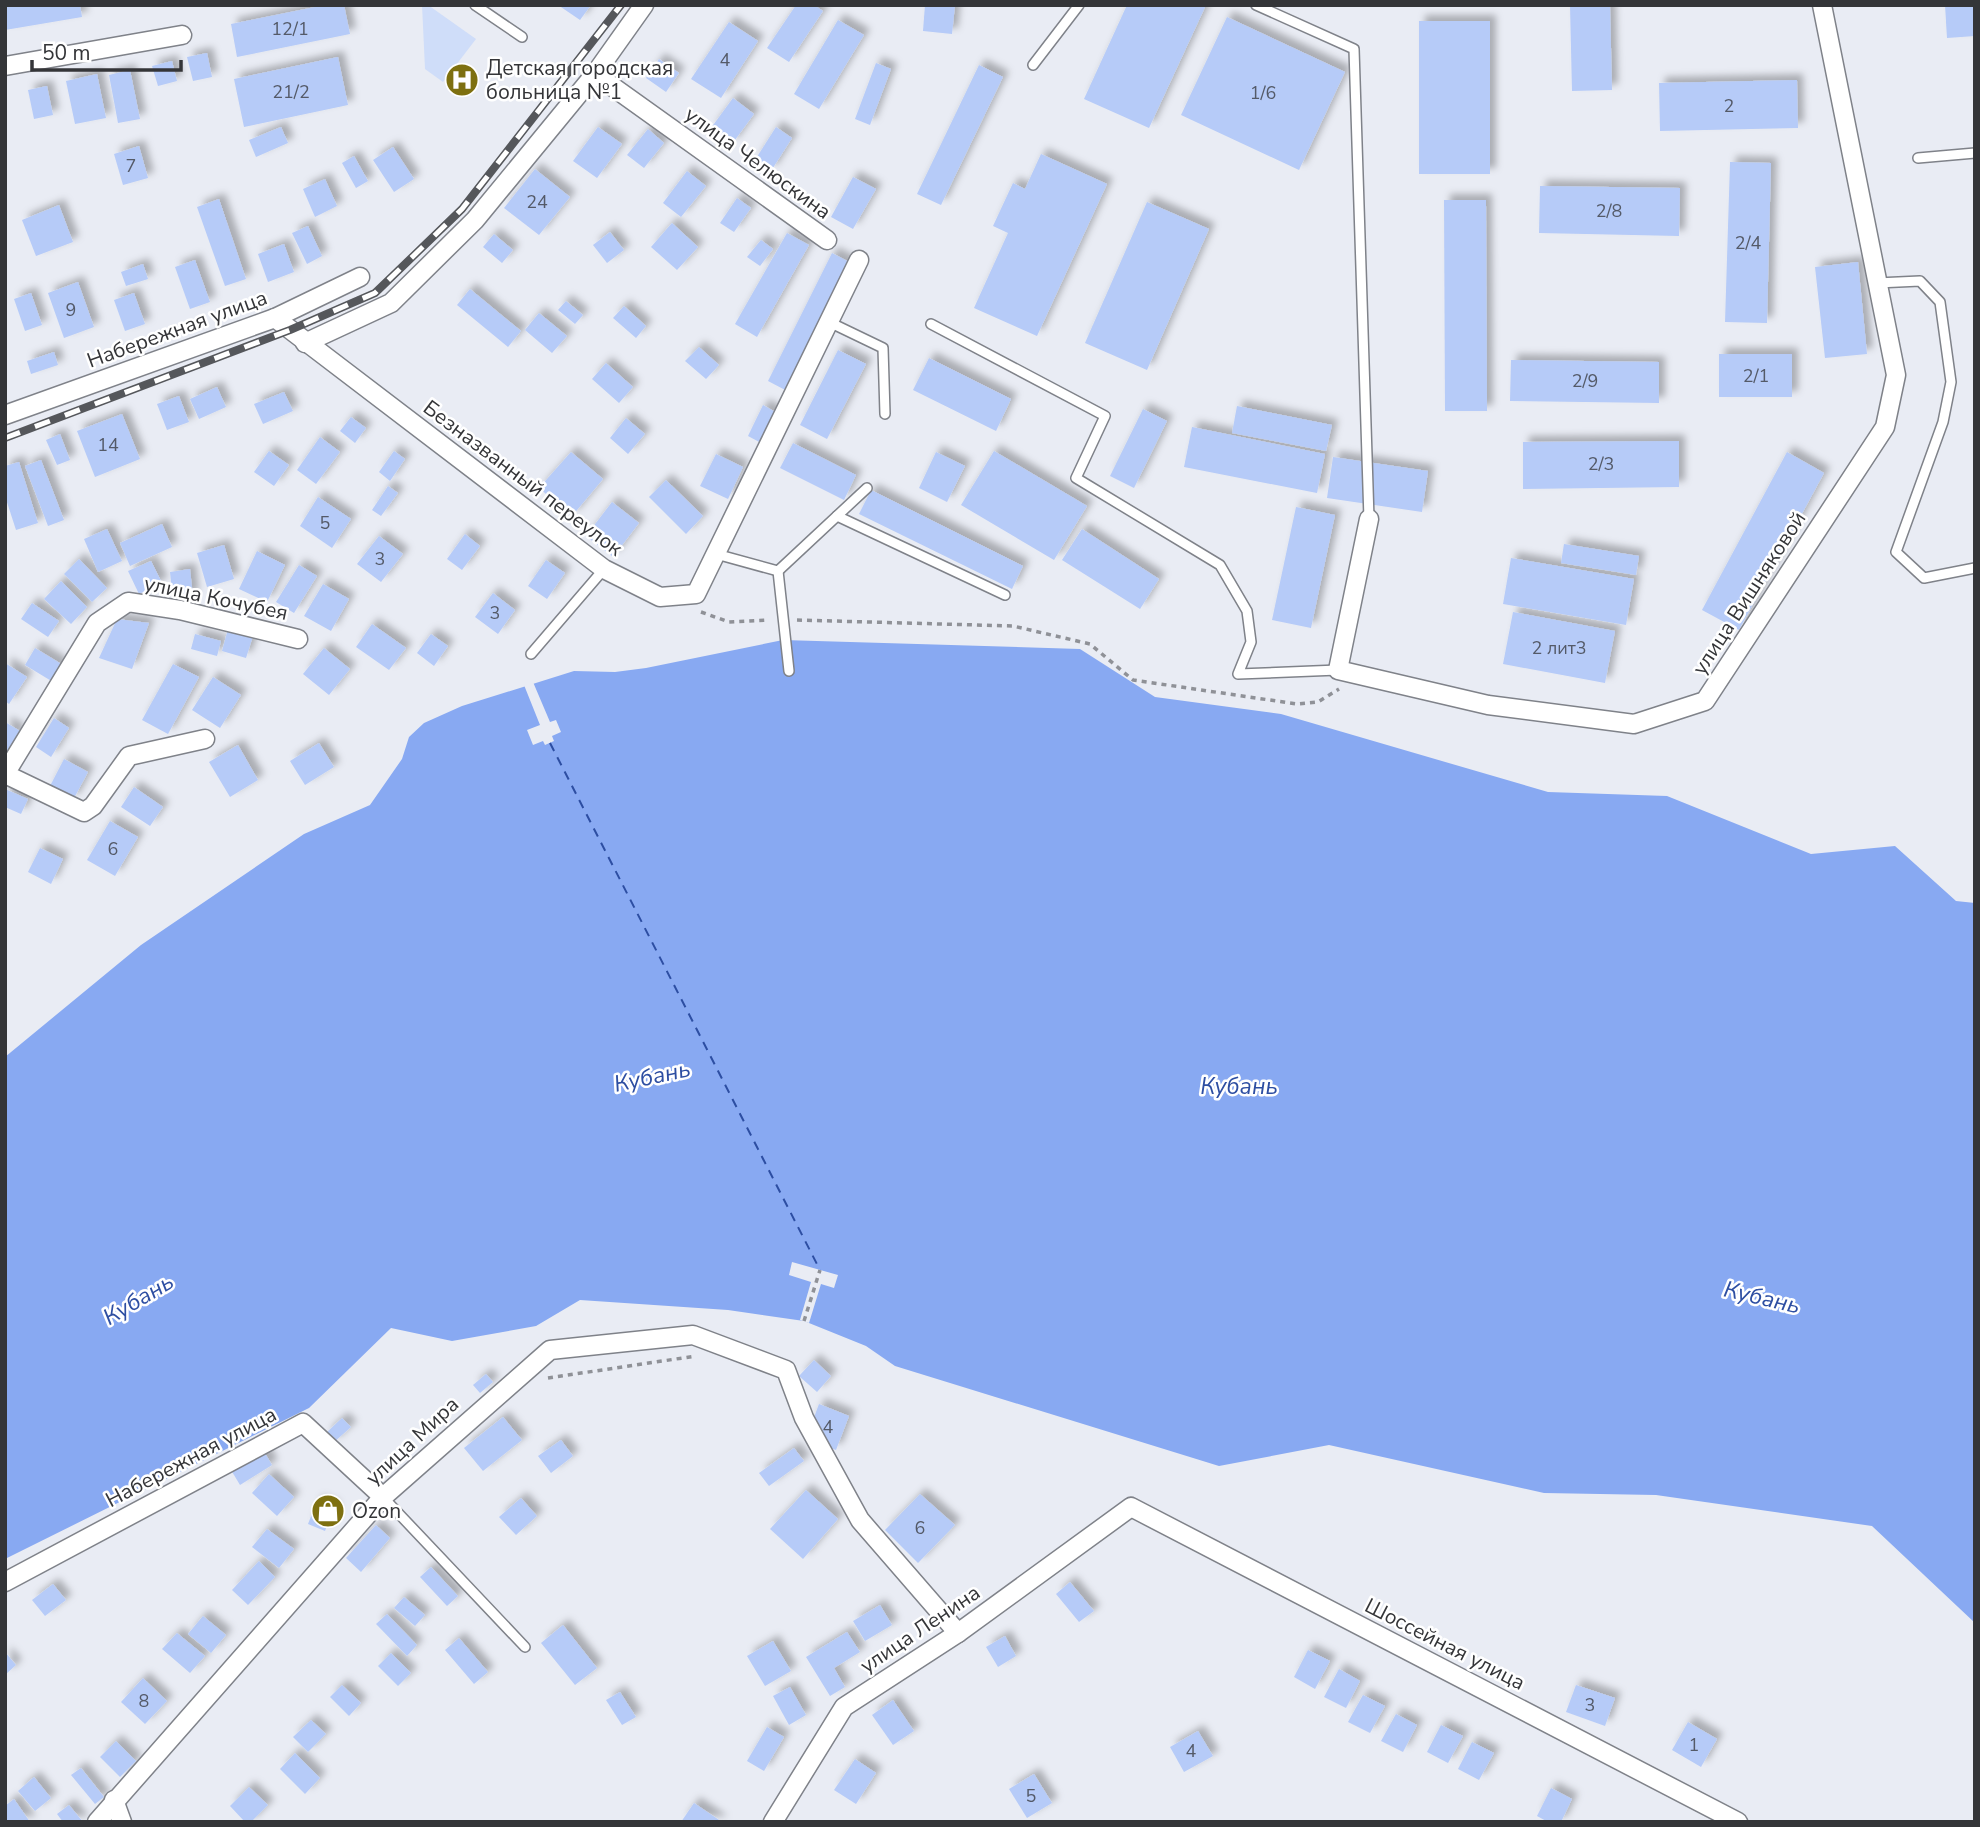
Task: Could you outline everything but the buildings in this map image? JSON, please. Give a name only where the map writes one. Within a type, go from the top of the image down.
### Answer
[{"type":"street","points":[[305,343],[391,303],[475,220],[595,74],[644,5]]},
{"type":"street","name":"улица Вишняковой","points":[[1342,671],[1488,705],[1634,724],[1706,701],[1885,427],[1895,374],[1822,5]]},
{"type":"street","points":[[5,66],[182,35]]},
{"type":"street","name":"улица Челюскина","points":[[595,74],[827,240]]},
{"type":"street","points":[[696,594],[859,260]]},
{"type":"street","name":"Набережная улица","points":[[5,415],[275,318],[360,277]]},
{"type":"street","name":"Безназванный переулок","points":[[275,318],[604,569],[660,597],[696,594]]},
{"type":"street","points":[[1342,671],[1369,519]]},
{"type":"street","name":"улица Кочубея","points":[[5,774],[97,623],[128,602],[180,610],[298,639]]},
{"type":"street","points":[[5,774],[84,812],[93,806],[129,756],[205,739]]},
{"type":"street","name":"улица Мира","points":[[97,1822],[383,1497],[508,1384],[550,1350],[693,1335],[786,1370],[804,1418],[860,1520],[958,1633]]},
{"type":"street","name":"Набережная улица","points":[[5,1582],[303,1423],[383,1497]]},
{"type":"street","name":"улица Ленина","points":[[773,1822],[844,1707],[958,1633],[1131,1507]]},
{"type":"street","name":"Шоссейная улица","points":[[1131,1507],[1738,1822]]},
{"type":"street","points":[[114,1800],[122,1822]]},
{"type":"lane","points":[[475,5],[522,37]]},
{"type":"lane","points":[[1032,65],[1079,5]]},
{"type":"lane","points":[[1256,5],[1354,49],[1369,519]]},
{"type":"lane","points":[[1919,158],[1975,153]]},
{"type":"lane","points":[[1877,283],[1920,281],[1940,302],[1951,382],[1943,422],[1896,552],[1924,578],[1975,568]]},
{"type":"lane","points":[[829,321],[883,348],[885,414]]},
{"type":"lane","points":[[931,324],[1105,416],[1076,478],[1220,565],[1247,611],[1251,642],[1237,674],[1342,671]]},
{"type":"lane","points":[[778,571],[867,488]]},
{"type":"lane","points":[[837,516],[1005,595]]},
{"type":"lane","points":[[716,554],[778,571]]},
{"type":"lane","points":[[531,654],[604,569]]},
{"type":"lane","points":[[778,571],[789,671]]},
{"type":"lane","points":[[383,1497],[524,1647]]},
{"type":"path","points":[[696,594],[698,611],[729,622],[784,620],[1013,626],[1090,644],[1133,680],[1297,705],[1318,702],[1341,688],[1342,671]]},
{"type":"path","points":[[804,1321],[820,1270]]},
{"type":"path","points":[[508,1384],[697,1356]]},
{"type":"shaded area","points":[[422,5],[428,5],[476,39],[443,82],[425,69]]},
{"type":"water","name":"Кубань","points":[[783,640],[1080,649],[1155,697],[1281,714],[1548,792],[1667,796],[1811,854],[1895,846],[1956,901],[1975,903],[1975,1623],[1872,1526],[1656,1495],[1544,1493],[1329,1445],[1219,1466],[895,1366],[866,1346],[804,1321],[728,1310],[580,1300],[536,1326],[452,1341],[391,1328],[309,1408],[5,1559],[5,1057],[141,945],[304,834],[370,805],[402,759],[409,737],[424,723],[462,706],[574,671],[615,672],[646,668]]},
{"type":"pier","points":[[533,682],[550,722],[556,720],[561,732],[552,736],[554,741],[545,745],[543,741],[533,745],[527,730],[540,725],[524,685]]},
{"type":"pier","points":[[792,1262],[838,1275],[834,1288],[821,1284],[809,1323],[800,1320],[811,1282],[789,1275]]},
{"type":"ferry route","points":[[550,743],[820,1270]]},
{"type":"railway","points":[[5,438],[290,330],[375,293],[462,209],[621,5]]},
{"type":"place","name":"Детская городская больница №1","points":[[462,80]]},
{"type":"place","name":"Ozon","points":[[328,1511]]}]
